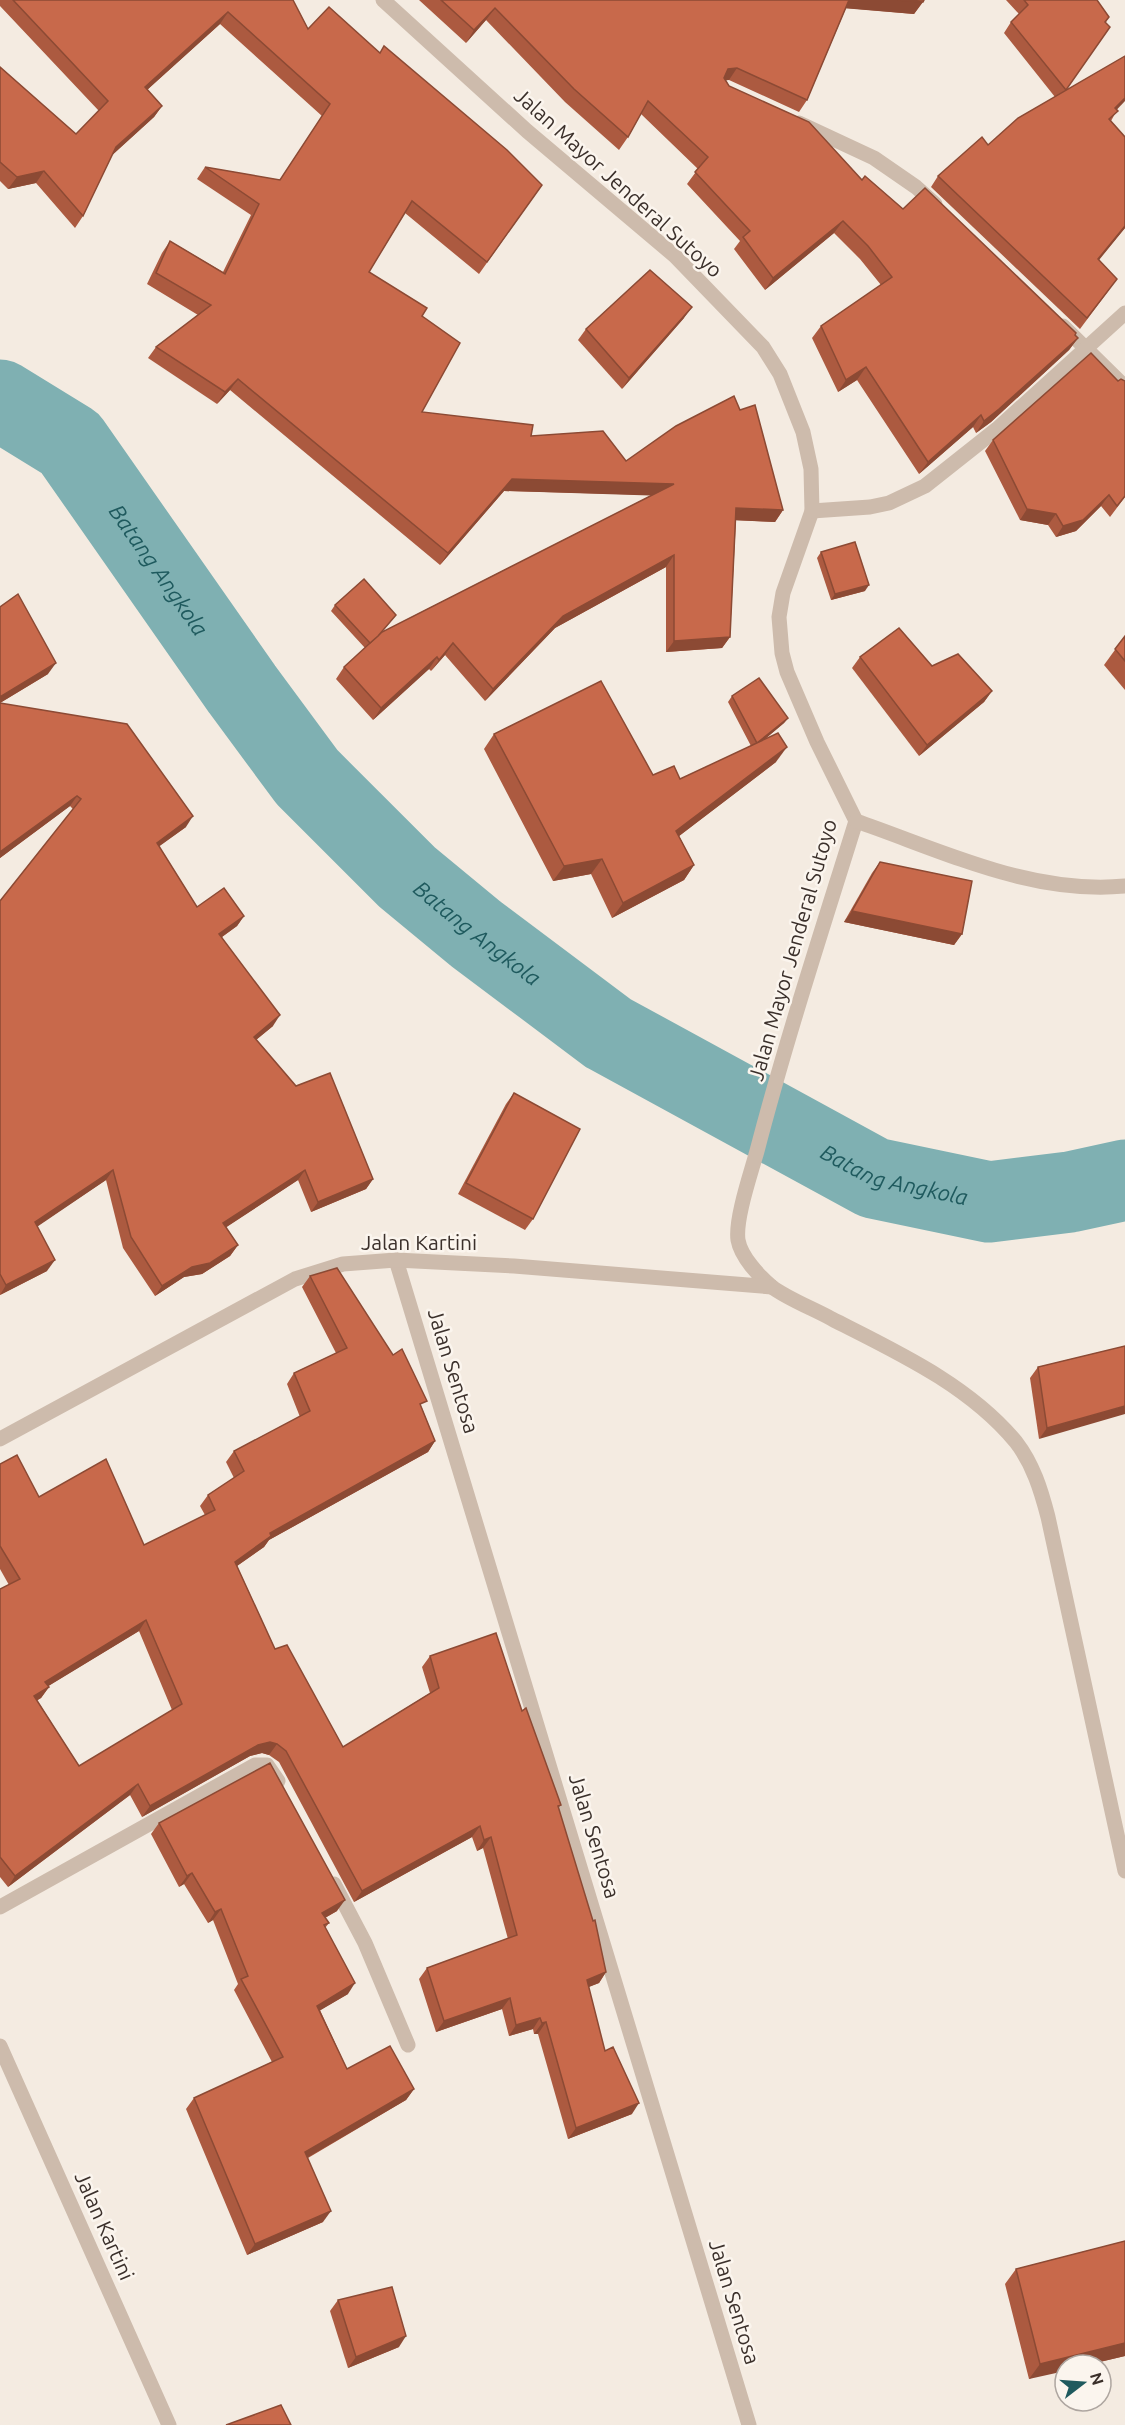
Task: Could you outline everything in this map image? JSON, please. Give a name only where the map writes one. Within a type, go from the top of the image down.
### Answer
[{"type":"street","name":"Jalan Mayor Jenderal Sutoyo","points":[[383,0],[527,131],[675,256],[763,347],[780,374],[803,432],[811,469],[812,511],[783,593],[779,617],[782,653],[787,672],[817,742],[856,820],[783,1051],[743,1202],[738,1231],[741,1248],[744,1257],[772,1287],[947,1382],[976,1403],[999,1423],[1029,1463],[1040,1484],[1048,1516],[1125,1871]]},
{"type":"street","points":[[789,119],[874,158],[916,188],[951,218]]},
{"type":"street","points":[[812,511],[870,507],[910,495],[925,486],[997,429],[1125,313]]},
{"type":"street","points":[[1052,315],[1125,387]]},
{"type":"street","points":[[856,820],[1023,879],[1065,886],[1100,888],[1125,886]]},
{"type":"street","name":"Jalan Kartini","points":[[0,1440],[295,1279],[343,1264],[396,1260],[514,1266],[772,1287]]},
{"type":"street","name":"Jalan Sentosa","points":[[396,1260],[749,2425]]},
{"type":"street","points":[[0,1907],[255,1765],[264,1763],[270,1767],[286,1796]]},
{"type":"street","points":[[329,1875],[365,1943],[408,2044]]},
{"type":"street","name":"Jalan Kartini","points":[[0,2046],[169,2425]]},
{"type":"building","points":[[13,0],[293,0],[308,29],[329,7],[380,53],[384,46],[507,150],[542,185],[487,262],[412,201],[369,272],[427,308],[422,316],[460,343],[422,412],[533,425],[531,436],[603,431],[626,461],[676,426],[734,396],[740,410],[755,405],[783,510],[736,508],[730,637],[674,641],[674,555],[563,616],[493,689],[453,643],[439,660],[437,657],[381,708],[344,667],[382,632],[674,484],[512,479],[448,553],[238,379],[225,392],[156,347],[211,305],[156,273],[170,241],[225,274],[259,204],[205,167],[280,180],[330,104],[228,12],[145,87],[162,106],[116,147],[83,216],[44,171],[17,177],[0,162],[0,67],[76,134],[108,101]]},
{"type":"building","points":[[441,0],[849,0],[807,100],[737,68],[728,69],[724,78],[729,86],[809,122],[862,180],[865,176],[903,209],[925,188],[1076,333],[1078,338],[999,409],[984,421],[981,415],[928,462],[866,367],[846,380],[821,326],[892,277],[868,246],[843,221],[773,278],[743,237],[750,231],[695,172],[708,157],[648,101],[628,137],[574,89],[495,8],[474,30]]},
{"type":"building","points":[[898,0],[924,0],[923,2]]},
{"type":"building","points":[[1024,0],[1097,0],[1109,17],[1105,22],[1110,27],[1066,90],[1011,22],[1028,5]]},
{"type":"building","points":[[1125,56],[1125,98],[1115,108],[1118,111],[1109,119],[1125,137],[1125,226],[1098,259],[1117,279],[1087,318],[938,176],[982,137],[988,145],[1018,118]]},
{"type":"building","points":[[650,270],[692,307],[629,378],[586,329]]},
{"type":"building","points":[[1091,353],[1118,381],[1121,379],[1125,381],[1125,496],[1117,506],[1109,495],[1083,520],[1063,526],[1056,514],[1027,509],[993,440]]},
{"type":"building","points":[[855,542],[869,585],[835,594],[821,552]]},
{"type":"building","points":[[364,579],[396,615],[370,643],[335,605]]},
{"type":"building","points":[[18,594],[56,663],[0,697],[0,607]]},
{"type":"building","points":[[899,628],[932,666],[958,654],[992,691],[927,745],[860,657]]},
{"type":"building","points":[[1125,636],[1125,661],[1115,649]]},
{"type":"building","points":[[759,678],[788,718],[757,743],[732,696]]},
{"type":"building","points":[[601,681],[653,775],[674,766],[680,779],[778,733],[787,747],[676,831],[694,865],[623,903],[602,859],[564,866],[494,734]]},
{"type":"building","points":[[0,703],[127,724],[193,816],[157,843],[197,907],[224,888],[244,916],[219,934],[280,1015],[254,1037],[296,1086],[330,1073],[373,1179],[318,1202],[305,1170],[223,1223],[238,1245],[210,1263],[192,1267],[162,1286],[131,1237],[113,1170],[35,1222],[55,1260],[6,1285],[0,1274],[0,901],[81,799],[77,796],[0,852]]},
{"type":"building","points":[[880,862],[972,881],[962,934],[852,911]]},
{"type":"building","points":[[514,1093],[580,1129],[533,1219],[466,1183]]},
{"type":"building","points":[[337,1268],[393,1355],[402,1349],[427,1401],[420,1404],[435,1441],[270,1533],[271,1536],[235,1562],[275,1649],[287,1645],[343,1747],[439,1688],[430,1656],[496,1633],[522,1711],[526,1708],[561,1805],[558,1806],[593,1921],[595,1920],[606,1972],[587,1980],[605,2051],[613,2047],[639,2103],[576,2128],[546,2022],[542,2023],[540,2018],[516,2025],[510,1998],[444,2021],[427,1968],[517,1935],[491,1837],[484,1840],[480,1826],[362,1891],[286,1751],[270,1742],[258,1745],[150,1806],[138,1784],[15,1876],[0,1857],[0,1589],[20,1579],[0,1546],[0,1464],[17,1455],[39,1497],[106,1459],[144,1545],[215,1510],[208,1495],[244,1471],[234,1451],[310,1411],[294,1373],[347,1348],[310,1276]],"holes":[[[146,1620],[182,1704],[79,1766],[34,1696],[49,1687],[45,1682]]]},
{"type":"building","points":[[1125,1346],[1125,1406],[1047,1428],[1038,1367]]},
{"type":"building","points":[[270,1763],[345,1900],[322,1913],[329,1923],[324,1925],[355,1983],[317,2006],[347,2069],[390,2046],[414,2089],[305,2152],[331,2211],[255,2244],[194,2098],[283,2057],[241,1979],[248,1976],[221,1909],[215,1912],[192,1873],[187,1876],[159,1823]]},
{"type":"building","points":[[1125,2241],[1125,2343],[1085,2353],[1053,2353],[1053,2361],[1040,2364],[1016,2269]]},
{"type":"building","points":[[392,2287],[406,2336],[356,2357],[338,2300]]},
{"type":"building","points":[[281,2405],[291,2425],[226,2425]]},
{"type":"waterway","name":"Batang Angkola","points":[[0,400],[70,443],[242,689],[307,777],[407,877],[476,934],[608,1033],[874,1178],[989,1202],[1070,1192],[1125,1180]]}]
